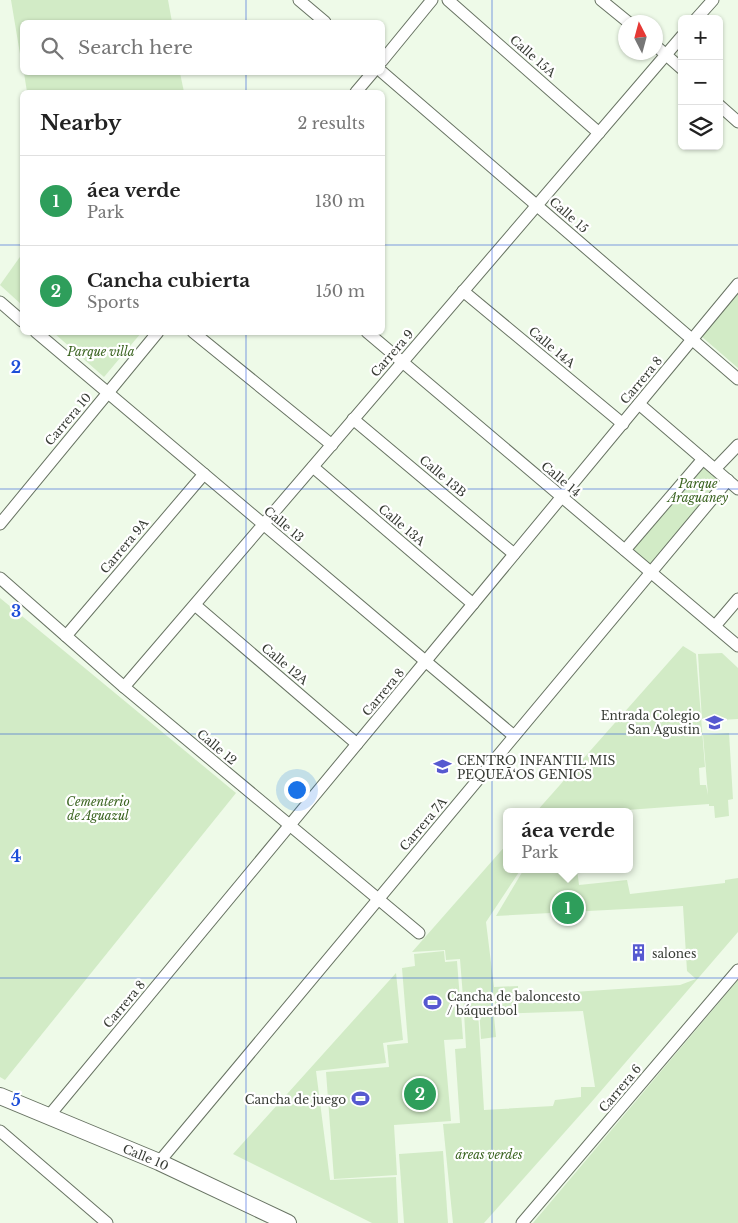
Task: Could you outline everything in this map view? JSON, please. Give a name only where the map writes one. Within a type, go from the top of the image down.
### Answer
[{"type":"street","points":[[299,0],[323,20]]},
{"type":"street","points":[[385,57],[432,0]]},
{"type":"street","name":"Calle 15A","points":[[448,0],[599,133]]},
{"type":"street","points":[[601,0],[619,15]]},
{"type":"street","points":[[699,15],[712,0]]},
{"type":"street","name":"Carrera 9","points":[[124,687],[678,40]]},
{"type":"street","points":[[663,52],[678,65]]},
{"type":"street","points":[[358,90],[370,75]]},
{"type":"street","name":"Calle 15","points":[[385,75],[738,379]]},
{"type":"street","points":[[723,109],[738,122]]},
{"type":"street","name":"Carrera 8","points":[[48,1117],[738,284]]},
{"type":"street","name":"Calle 14A","points":[[463,291],[623,424]]},
{"type":"street","points":[[0,302],[20,319]]},
{"type":"street","name":"Calle 13","points":[[40,335],[514,736]]},
{"type":"street","name":"Carrera 10","points":[[0,524],[156,335]]},
{"type":"street","points":[[197,335],[332,445]]},
{"type":"street","name":"Calle 14","points":[[370,335],[738,646]]},
{"type":"street","points":[[639,404],[738,489]]},
{"type":"street","name":"Calle 13B","points":[[353,419],[514,554]]},
{"type":"street","points":[[715,469],[738,445]]},
{"type":"street","points":[[625,550],[704,459]]},
{"type":"street","name":"Calle 13A","points":[[312,467],[474,604]]},
{"type":"street","name":"Carrera 9A","points":[[66,636],[204,474]]},
{"type":"street","name":"Carrera 7A","points":[[159,1162],[728,480]]},
{"type":"street","name":"Calle 12","points":[[0,578],[124,687],[419,933]]},
{"type":"street","points":[[715,626],[738,599]]},
{"type":"street","name":"Calle 12A","points":[[195,605],[357,744]]},
{"type":"street","name":"Carrera 6","points":[[522,1223],[738,970]]},
{"type":"street","name":"Calle 10","points":[[0,1096],[159,1162],[288,1223]]},
{"type":"street","points":[[0,1132],[107,1223]]},
{"type":"green space","points":[[11,0],[168,0],[172,20],[20,20],[20,54]]},
{"type":"green space","points":[[24,75],[180,75],[184,90],[27,90]]},
{"type":"green space","points":[[20,257],[20,303],[0,285]]},
{"type":"green space","points":[[738,292],[738,368],[701,336]]},
{"type":"green space","name":"Parque villa","points":[[56,335],[139,335],[104,377]]},
{"type":"green space","name":"Parque Araguaney","points":[[704,463],[724,480],[648,567],[629,550]]},
{"type":"green space","name":"Cementerio de Aguazul","points":[[0,598],[236,793],[5,1080],[0,1077]]},
{"type":"green space","points":[[683,646],[696,654],[705,767],[699,768],[700,785],[706,785],[708,795],[703,735],[729,733],[733,799],[728,800],[729,816],[715,818],[714,806],[709,806],[709,804],[633,810],[633,808],[540,808]]},
{"type":"green space","points":[[722,653],[738,668],[738,719],[702,721],[698,654]]},
{"type":"green space","points":[[503,849],[503,873],[518,873],[486,922],[494,987],[518,986],[518,992],[492,996],[496,1037],[481,1039],[479,1008],[464,1010],[460,959],[446,960],[445,950],[412,952]]},
{"type":"green space","name":"áreas verdes","points":[[522,873],[578,873],[579,885],[627,880],[630,894],[725,883],[725,880],[738,878],[738,932],[484,1223],[453,1223],[443,1124],[460,1123],[455,1049],[466,1048],[464,1012],[478,1011],[484,1110],[553,1106],[555,1100],[581,1097],[581,1087],[595,1087],[583,1011],[495,1014],[495,997],[680,985],[696,979],[687,971],[683,906],[496,916]]},
{"type":"green space","points":[[444,951],[445,962],[457,961],[463,1039],[444,1040],[451,1121],[394,1125],[397,1175],[334,1179],[326,1072],[389,1067],[387,1045],[408,1043],[402,968],[415,966],[414,954]]},
{"type":"green space","points":[[396,973],[403,1040],[383,1043],[386,1063],[316,1071],[330,1180],[396,1177],[398,1223],[372,1223],[233,1154]]},
{"type":"green space","points":[[738,980],[738,1223],[533,1223]]},
{"type":"green space","points":[[443,1151],[448,1223],[404,1223],[399,1154]]},
{"type":"place","name":"Entrada Colegio San Agustin","points":[[714,722]]},
{"type":"place","name":"CENTRO INFANTIL MIS PEQUEÃ‘OS GENIOS","points":[[443,767]]},
{"type":"place","name":"áea verde","points":[[568,908]]},
{"type":"place","name":"salones","points":[[638,953]]},
{"type":"place","name":"Cancha de baloncesto / báquetbol","points":[[433,1003]]},
{"type":"place","name":"Cancha cubierta","points":[[420,1094]]},
{"type":"place","name":"Cancha de juego","points":[[360,1099]]}]
